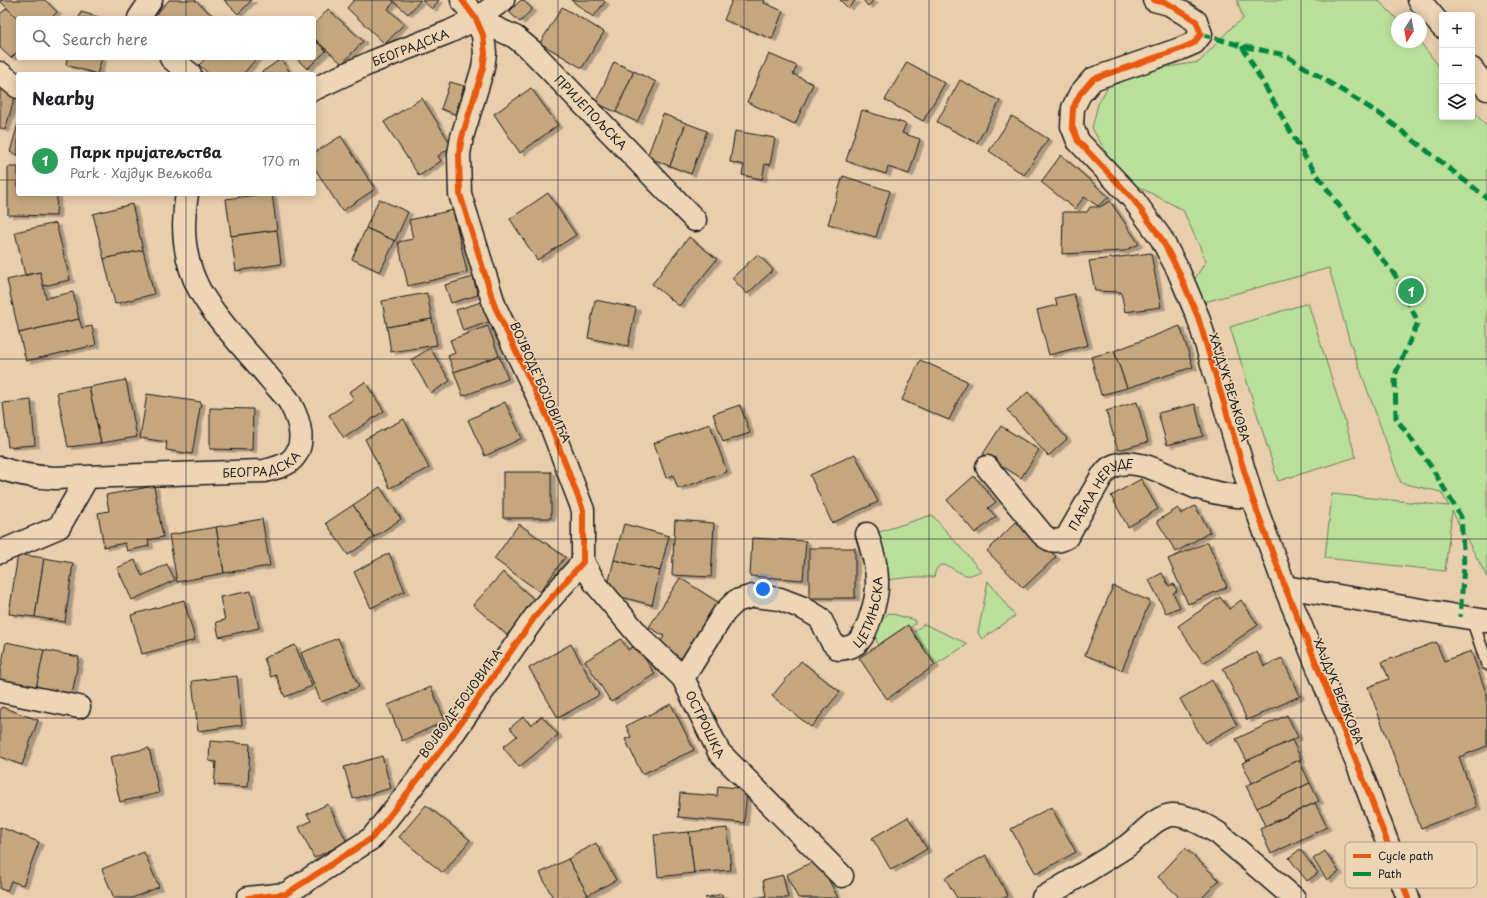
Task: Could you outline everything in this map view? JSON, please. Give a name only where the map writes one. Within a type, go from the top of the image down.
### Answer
[{"type":"street","points":[[140,16],[151,0]]},
{"type":"street","points":[[462,0],[476,19]]},
{"type":"street","name":"БЕОГРАДСКА","points":[[316,88],[372,62],[449,32],[476,19],[503,0]]},
{"type":"street","name":"ХАЈДУК ВЕЉКОВА","points":[[1154,0],[1169,4],[1196,21],[1201,34],[1194,43],[1180,49],[1093,79],[1080,94],[1073,108],[1072,126],[1078,141],[1133,199],[1161,238],[1178,270],[1198,317],[1252,497],[1285,587],[1365,783],[1387,842]]},
{"type":"street","points":[[1418,0],[1439,24]]},
{"type":"street","name":"ПРИЈЕПОЉСКА","points":[[476,19],[515,37],[532,50],[695,220]]},
{"type":"street","name":"ВОЈВОДЕ БОЈОВИЋА","points":[[248,898],[286,894],[372,838],[448,741],[537,614],[583,562],[583,510],[548,418],[495,307],[460,194],[459,154],[462,137],[483,68],[485,53],[483,35],[476,19]]},
{"type":"street","points":[[172,60],[188,72]]},
{"type":"street","points":[[0,73],[16,85]]},
{"type":"street","points":[[1475,73],[1487,89]]},
{"type":"street","name":"БЕОГРАДСКА","points":[[0,468],[15,474],[30,477],[55,478],[264,471],[288,462],[296,454],[300,446],[301,435],[297,418],[290,402],[233,336],[199,289],[186,251],[184,235],[184,219],[188,196]]},
{"type":"street","name":"ПАБЛА НЕРУДЕ","points":[[987,467],[1042,534],[1048,540],[1054,541],[1061,541],[1067,537],[1102,476],[1110,468],[1119,464],[1132,463],[1157,470],[1213,493],[1234,497],[1252,497]]},
{"type":"street","points":[[0,552],[59,527],[87,478]]},
{"type":"street","name":"ЦЕТИЊСКА","points":[[683,678],[724,613],[736,601],[753,596],[780,599],[803,608],[820,618],[832,642],[839,649],[849,648],[859,642],[874,607],[877,585],[874,559],[867,534]]},
{"type":"street","name":"ОСТРОШКА","points":[[583,562],[595,584],[641,638],[683,678],[719,752],[842,876]]},
{"type":"street","points":[[1285,587],[1479,620]]},
{"type":"street","points":[[0,691],[12,695],[78,707]]},
{"type":"street","points":[[1043,898],[1128,845],[1157,821],[1164,817],[1174,815],[1190,819],[1218,832],[1294,898]]},
{"type":"street","name":"ХАЈДУК ВЕЉКОВА","points":[[1404,888],[1408,898]]},
{"type":"lane","points":[[1479,620],[1487,664]]},
{"type":"green space","points":[[1237,0],[1378,0],[1391,13],[1391,48],[1425,48],[1439,66],[1439,120],[1475,120],[1475,113],[1487,127],[1487,577],[1452,511],[1445,571],[1325,558],[1332,494],[1449,506],[1441,492],[1401,483],[1349,339],[1329,268],[1201,303],[1194,280],[1206,261],[1183,210],[1137,186],[1114,166],[1092,128],[1098,104],[1109,85],[1136,72],[1199,62],[1231,28],[1243,19]]},
{"type":"green space","points":[[1308,303],[1356,457],[1278,481],[1230,327]]},
{"type":"green space","points":[[932,515],[981,571],[972,575],[966,575],[943,565],[939,566],[936,570],[934,577],[913,577],[886,580],[876,533]]},
{"type":"green space","points":[[988,581],[1015,616],[982,639],[978,633]]},
{"type":"green space","points":[[889,613],[915,620],[915,624],[910,628],[908,625],[878,645],[876,639],[877,627],[881,620]]},
{"type":"green space","points":[[924,624],[968,644],[935,665],[913,633]]},
{"type":"building","points":[[45,0],[57,12],[53,16],[16,17],[0,1]]},
{"type":"building","points":[[169,0],[195,0],[213,16],[155,16]]},
{"type":"building","points":[[224,0],[252,0],[238,14]]},
{"type":"building","points":[[354,0],[392,0],[394,2],[388,9],[404,24],[385,44],[347,8]]},
{"type":"building","points":[[392,0],[421,0],[408,14]]},
{"type":"building","points":[[422,0],[439,0],[432,9]]},
{"type":"building","points":[[521,0],[523,0],[532,9],[520,22],[509,12]]},
{"type":"building","points":[[571,0],[603,0],[605,2],[593,17]]},
{"type":"building","points":[[732,0],[765,0],[764,3],[783,11],[772,39],[724,20]]},
{"type":"building","points":[[840,0],[856,0],[848,8]]},
{"type":"building","points":[[863,0],[874,0],[868,6]]},
{"type":"building","points":[[562,7],[604,32],[582,68],[540,43]]},
{"type":"building","points":[[7,8],[16,17],[16,53],[11,58],[0,48],[0,14]]},
{"type":"building","points":[[328,9],[363,41],[342,64],[316,40],[316,23]]},
{"type":"building","points":[[81,12],[95,16],[80,16]]},
{"type":"building","points":[[316,41],[326,51],[307,69],[298,60],[316,60]]},
{"type":"building","points":[[769,54],[797,66],[793,74],[813,84],[795,124],[747,102]]},
{"type":"building","points":[[67,60],[101,60],[98,72],[90,72],[66,65]]},
{"type":"building","points":[[204,60],[255,60],[245,72],[207,72],[199,65]]},
{"type":"building","points":[[282,60],[290,72],[262,72]]},
{"type":"building","points":[[614,62],[634,71],[616,112],[596,103]]},
{"type":"building","points":[[907,62],[945,83],[923,121],[885,100]]},
{"type":"building","points":[[634,71],[656,82],[637,122],[616,112]]},
{"type":"building","points":[[960,80],[1000,101],[977,143],[937,122]]},
{"type":"building","points":[[450,82],[464,86],[455,114],[441,109]]},
{"type":"building","points":[[0,85],[16,90],[16,93],[5,130],[0,128]]},
{"type":"building","points":[[531,88],[558,125],[520,153],[494,114]]},
{"type":"building","points":[[422,98],[452,146],[438,156],[441,161],[419,176],[384,122]]},
{"type":"building","points":[[862,110],[906,124],[902,133],[920,139],[909,174],[888,167],[886,174],[846,161]]},
{"type":"building","points":[[663,114],[686,123],[670,166],[647,157]]},
{"type":"building","points":[[1012,116],[1048,139],[1024,175],[989,151]]},
{"type":"building","points":[[686,123],[707,131],[691,174],[670,166]]},
{"type":"building","points":[[16,131],[16,154],[10,152]]},
{"type":"building","points":[[735,131],[775,138],[770,165],[765,164],[762,179],[742,175],[744,165],[730,162]]},
{"type":"building","points":[[341,136],[375,189],[342,211],[316,170],[316,152]]},
{"type":"building","points":[[1061,155],[1109,197],[1098,206],[1084,197],[1075,209],[1041,182]]},
{"type":"building","points":[[8,167],[16,167],[16,196],[57,196],[56,216],[8,215]]},
{"type":"building","points":[[843,176],[890,191],[876,237],[828,224]]},
{"type":"building","points":[[548,193],[576,235],[537,260],[510,219]]},
{"type":"building","points":[[249,196],[272,196],[277,230],[231,236],[226,199]]},
{"type":"building","points":[[379,199],[408,212],[395,241],[366,228]]},
{"type":"building","points":[[1110,201],[1139,244],[1124,251],[1062,254],[1063,212],[1087,212],[1090,207],[1100,207]]},
{"type":"building","points":[[132,204],[143,250],[104,259],[93,214]]},
{"type":"building","points":[[453,210],[467,272],[408,286],[398,242],[413,239],[409,220]]},
{"type":"building","points":[[56,223],[70,280],[43,286],[40,272],[25,275],[15,232]]},
{"type":"building","points":[[366,228],[395,241],[380,272],[352,259]]},
{"type":"building","points":[[277,230],[281,264],[236,271],[231,236]]},
{"type":"building","points":[[689,237],[717,259],[679,306],[652,284]]},
{"type":"building","points":[[143,250],[154,294],[115,304],[104,259]]},
{"type":"building","points":[[1151,253],[1161,307],[1125,312],[1121,292],[1095,291],[1089,261]]},
{"type":"building","points":[[758,254],[773,270],[747,294],[732,278]]},
{"type":"building","points":[[40,272],[46,298],[73,292],[79,319],[19,333],[7,280]]},
{"type":"building","points":[[473,277],[478,295],[451,303],[445,285]]},
{"type":"building","points":[[427,293],[432,319],[387,327],[382,301]]},
{"type":"building","points":[[1074,294],[1088,345],[1049,355],[1037,310],[1057,305],[1055,298]]},
{"type":"building","points":[[595,300],[636,308],[628,346],[588,338]]},
{"type":"building","points":[[484,301],[491,321],[463,331],[456,310]]},
{"type":"building","points":[[79,319],[82,328],[92,326],[96,345],[26,361],[19,333]]},
{"type":"building","points":[[432,319],[437,345],[391,352],[387,327]]},
{"type":"building","points":[[488,326],[499,356],[454,372],[448,356],[455,353],[450,340]]},
{"type":"building","points":[[1180,326],[1193,367],[1127,388],[1114,351]]},
{"type":"building","points":[[430,348],[450,381],[431,393],[411,360]]},
{"type":"building","points":[[1114,351],[1127,388],[1101,395],[1091,357]]},
{"type":"building","points":[[499,356],[508,379],[463,396],[454,372]]},
{"type":"building","points":[[920,360],[967,381],[949,420],[902,400]]},
{"type":"building","points":[[126,380],[137,437],[101,443],[89,387]]},
{"type":"building","points":[[365,382],[384,411],[344,438],[329,415],[354,399],[349,392]]},
{"type":"building","points":[[89,387],[101,443],[68,447],[57,392]]},
{"type":"building","points":[[1028,392],[1067,439],[1048,456],[1007,410]]},
{"type":"building","points":[[147,394],[201,402],[192,454],[166,450],[167,442],[140,438]]},
{"type":"building","points":[[31,400],[35,445],[8,447],[3,403]]},
{"type":"building","points":[[505,402],[522,438],[485,456],[468,420]]},
{"type":"building","points":[[1137,402],[1148,442],[1118,450],[1106,411]]},
{"type":"building","points":[[1195,404],[1203,436],[1167,445],[1158,413]]},
{"type":"building","points":[[740,405],[750,433],[723,442],[713,414]]},
{"type":"building","points":[[210,408],[253,409],[252,450],[210,449]]},
{"type":"building","points":[[404,419],[429,468],[390,488],[365,439]]},
{"type":"building","points":[[710,424],[727,472],[678,489],[673,475],[666,478],[654,443]]},
{"type":"building","points":[[1001,426],[1039,450],[1021,478],[983,454]]},
{"type":"building","points":[[855,454],[878,502],[832,523],[810,475]]},
{"type":"building","points":[[503,472],[551,472],[551,518],[503,518]]},
{"type":"building","points":[[974,476],[996,502],[988,508],[996,517],[975,533],[947,500]]},
{"type":"building","points":[[1141,479],[1158,509],[1128,527],[1111,496]]},
{"type":"building","points":[[154,486],[163,537],[148,540],[149,546],[127,551],[125,543],[104,547],[98,513],[109,511],[106,495]]},
{"type":"building","points":[[380,487],[401,519],[374,537],[353,505]]},
{"type":"building","points":[[353,505],[374,537],[348,555],[326,523]]},
{"type":"building","points":[[1195,506],[1210,532],[1176,552],[1157,521],[1178,508],[1181,514]]},
{"type":"building","points":[[262,519],[270,566],[224,573],[216,527]]},
{"type":"building","points":[[1019,519],[1056,557],[1023,588],[987,551]]},
{"type":"building","points":[[675,520],[714,523],[711,577],[672,575]]},
{"type":"building","points":[[519,524],[565,557],[540,592],[494,559]]},
{"type":"building","points":[[624,524],[669,536],[660,571],[614,560]]},
{"type":"building","points":[[216,527],[224,573],[177,582],[169,535]]},
{"type":"building","points":[[752,538],[806,541],[803,580],[750,576]]},
{"type":"building","points":[[1208,542],[1227,587],[1188,604],[1168,559]]},
{"type":"building","points":[[809,548],[855,548],[855,598],[809,598]]},
{"type":"building","points":[[389,553],[405,591],[371,608],[354,572]]},
{"type":"building","points":[[18,554],[44,558],[35,617],[9,614]]},
{"type":"building","points":[[44,558],[73,563],[65,622],[35,617]]},
{"type":"building","points":[[135,560],[142,576],[167,564],[175,580],[132,600],[117,568]]},
{"type":"building","points":[[614,560],[660,571],[652,605],[606,593]]},
{"type":"building","points":[[503,572],[537,602],[507,635],[473,605]]},
{"type":"building","points":[[1162,573],[1169,586],[1174,584],[1177,591],[1173,593],[1180,607],[1166,613],[1149,580]]},
{"type":"building","points":[[680,578],[721,604],[685,661],[659,645],[664,636],[649,627]]},
{"type":"building","points":[[1113,586],[1150,601],[1122,670],[1085,655]]},
{"type":"building","points":[[251,591],[259,628],[219,637],[216,622],[225,620],[220,597]]},
{"type":"building","points":[[1220,597],[1229,609],[1241,600],[1258,625],[1203,663],[1178,626]]},
{"type":"building","points":[[184,600],[195,640],[142,654],[131,615]]},
{"type":"building","points":[[908,625],[935,665],[887,699],[859,658]]},
{"type":"building","points":[[338,638],[359,687],[321,702],[301,653]]},
{"type":"building","points":[[621,639],[628,650],[636,645],[655,674],[611,702],[585,661]]},
{"type":"building","points":[[6,642],[44,650],[36,692],[0,685],[0,673]]},
{"type":"building","points":[[1436,642],[1444,661],[1471,651],[1487,695],[1487,746],[1459,757],[1477,807],[1421,828],[1368,687],[1389,679],[1382,662]]},
{"type":"building","points":[[571,644],[599,695],[558,718],[529,668]]},
{"type":"building","points":[[295,645],[312,686],[285,697],[276,675],[271,677],[264,658]]},
{"type":"building","points":[[44,650],[79,657],[72,695],[36,688]]},
{"type":"building","points":[[1257,652],[1264,666],[1282,658],[1300,696],[1247,720],[1223,668]]},
{"type":"building","points":[[801,661],[840,692],[811,727],[772,696]]},
{"type":"building","points":[[237,676],[242,725],[198,731],[192,681]]},
{"type":"building","points":[[1212,680],[1237,725],[1205,743],[1180,699]]},
{"type":"building","points":[[431,687],[445,721],[402,741],[388,705]]},
{"type":"building","points":[[671,704],[694,750],[642,774],[625,739],[631,737],[626,726]]},
{"type":"building","points":[[2,707],[38,720],[22,765],[0,757],[0,711]]},
{"type":"building","points":[[1287,715],[1298,737],[1247,761],[1236,739]]},
{"type":"building","points":[[542,716],[558,735],[519,767],[503,747],[517,736],[510,728],[523,717],[531,725]]},
{"type":"building","points":[[1292,740],[1301,759],[1252,783],[1242,763]]},
{"type":"building","points":[[210,741],[250,744],[248,787],[214,785],[216,762],[209,761]]},
{"type":"building","points":[[149,748],[159,793],[120,802],[110,757]]},
{"type":"building","points":[[382,756],[391,788],[353,799],[344,767]]},
{"type":"building","points":[[1299,760],[1310,783],[1257,808],[1246,786]]},
{"type":"building","points":[[1310,783],[1319,801],[1265,826],[1257,808]]},
{"type":"building","points":[[718,786],[747,789],[744,823],[678,817],[680,793],[717,796]]},
{"type":"building","points":[[1315,803],[1327,827],[1271,854],[1260,829]]},
{"type":"building","points":[[328,804],[347,842],[314,858],[299,827],[311,821],[307,814]]},
{"type":"building","points":[[426,805],[470,840],[443,873],[399,837]]},
{"type":"building","points":[[1051,807],[1076,852],[1036,874],[1011,829]]},
{"type":"building","points":[[908,817],[927,849],[891,870],[872,838]]},
{"type":"building","points":[[0,827],[39,842],[23,885],[11,881],[7,891],[0,889]]},
{"type":"building","points":[[727,828],[731,870],[694,873],[689,832]]},
{"type":"building","points":[[689,832],[694,873],[658,877],[654,835]]},
{"type":"building","points":[[596,843],[616,880],[588,895],[568,859]]},
{"type":"building","points":[[1185,848],[1219,880],[1202,898],[1180,898],[1158,877]]},
{"type":"building","points":[[1300,849],[1318,873],[1307,881],[1289,858]]},
{"type":"building","points":[[1325,851],[1339,872],[1327,880],[1313,859]]},
{"type":"building","points":[[144,852],[159,887],[132,898],[114,898],[102,869]]},
{"type":"building","points":[[986,855],[1008,896],[1004,898],[957,898],[945,878]]},
{"type":"building","points":[[568,859],[588,895],[582,898],[553,898],[540,873]]},
{"type":"building","points":[[818,859],[838,898],[798,898],[786,875]]},
{"type":"building","points":[[783,875],[788,898],[755,898],[766,896],[763,880]]},
{"type":"building","points":[[722,894],[723,898],[705,898]]},
{"type":"marked path","points":[[1201,34],[1242,46],[1285,55],[1380,114],[1487,198]]},
{"type":"marked path","points":[[1242,46],[1308,162],[1337,203],[1395,275],[1418,322],[1395,375],[1396,418],[1432,468],[1461,517],[1464,566],[1460,617]]},
{"type":"cycle path","points":[[248,898],[286,894],[372,838],[448,741],[537,614],[583,562],[583,510],[548,418],[495,307],[460,194],[459,154],[462,137],[483,68],[485,53],[483,35],[476,19],[462,0]]},
{"type":"cycle path","points":[[1154,0],[1169,4],[1196,21],[1201,34],[1194,43],[1180,49],[1093,79],[1080,94],[1073,108],[1072,126],[1078,141],[1133,199],[1161,238],[1178,270],[1198,317],[1252,497],[1285,587],[1365,783],[1387,842]]},
{"type":"cycle path","points":[[1404,888],[1408,898]]},
{"type":"place","name":"Парк пријатељства","points":[[1411,291]]}]
